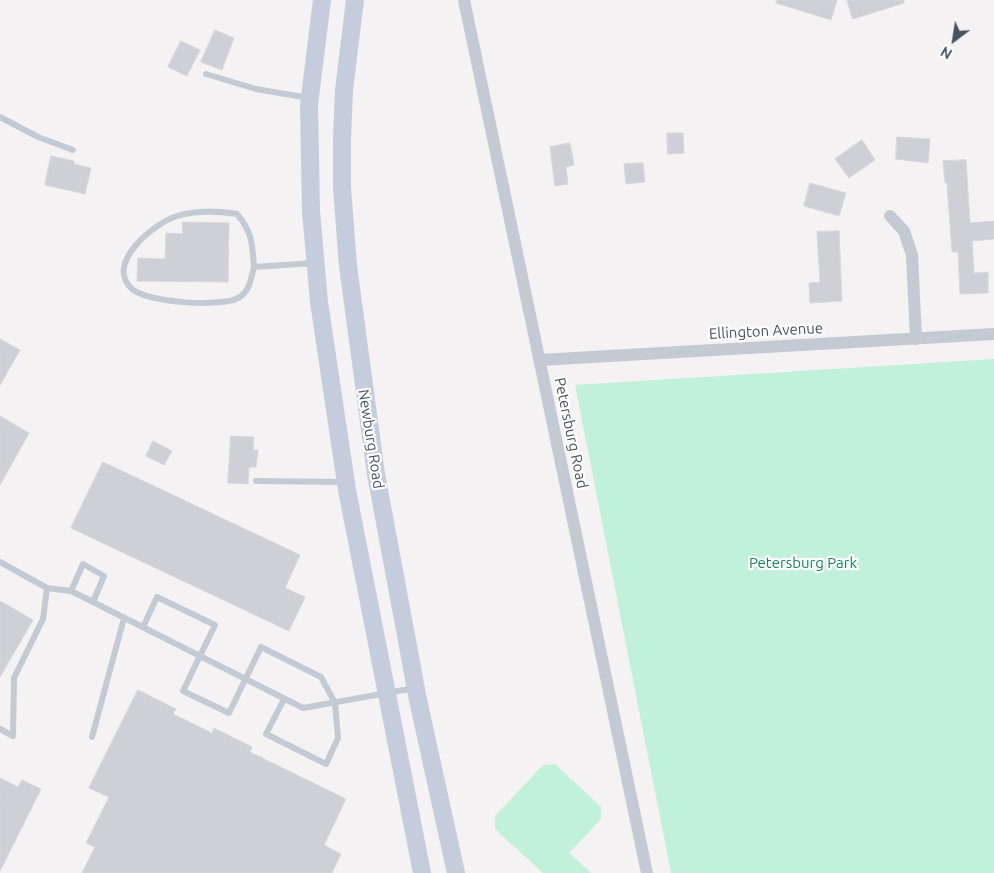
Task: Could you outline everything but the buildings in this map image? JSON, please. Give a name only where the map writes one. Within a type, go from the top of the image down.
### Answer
[{"type":"main road","name":"Newburg Road","points":[[322,0],[310,98],[311,211],[319,302],[346,482],[422,873]]},
{"type":"main road","name":"Newburg Road","points":[[355,0],[348,46],[342,138],[342,188],[348,266],[376,474],[416,688],[456,873]]},
{"type":"street","name":"Petersburg Road","points":[[464,0],[647,873]]},
{"type":"street","points":[[890,216],[904,231],[910,247],[916,339]]},
{"type":"street","name":"Ellington Avenue","points":[[539,360],[994,334]]},
{"type":"lane","points":[[206,74],[256,89],[310,98]]},
{"type":"lane","points":[[0,117],[38,137],[73,150]]},
{"type":"lane","points":[[212,210],[237,214],[246,225],[251,235],[254,267],[249,288],[241,297],[229,303],[165,300],[140,293],[132,289],[125,272],[126,263],[135,244],[153,229],[176,217],[212,210]]},
{"type":"lane","points":[[254,267],[315,263]]},
{"type":"lane","points":[[256,481],[346,482]]},
{"type":"lane","points":[[0,562],[47,588],[71,591],[303,708],[416,688]]},
{"type":"lane","points":[[71,591],[83,564],[104,576],[93,602]]},
{"type":"lane","points":[[0,729],[14,736],[14,678],[43,619],[47,588]]},
{"type":"lane","points":[[143,627],[157,597],[215,625],[183,691],[229,713],[260,648],[321,677],[335,702],[338,738],[326,764],[266,734],[284,699]]},
{"type":"lane","points":[[92,737],[124,618]]},
{"type":"green space","name":"Petersburg Park","points":[[994,359],[994,873],[671,873],[575,385]]},
{"type":"green space","points":[[555,764],[601,807],[601,819],[569,853],[591,873],[543,873],[495,829],[495,816],[543,765]]}]
